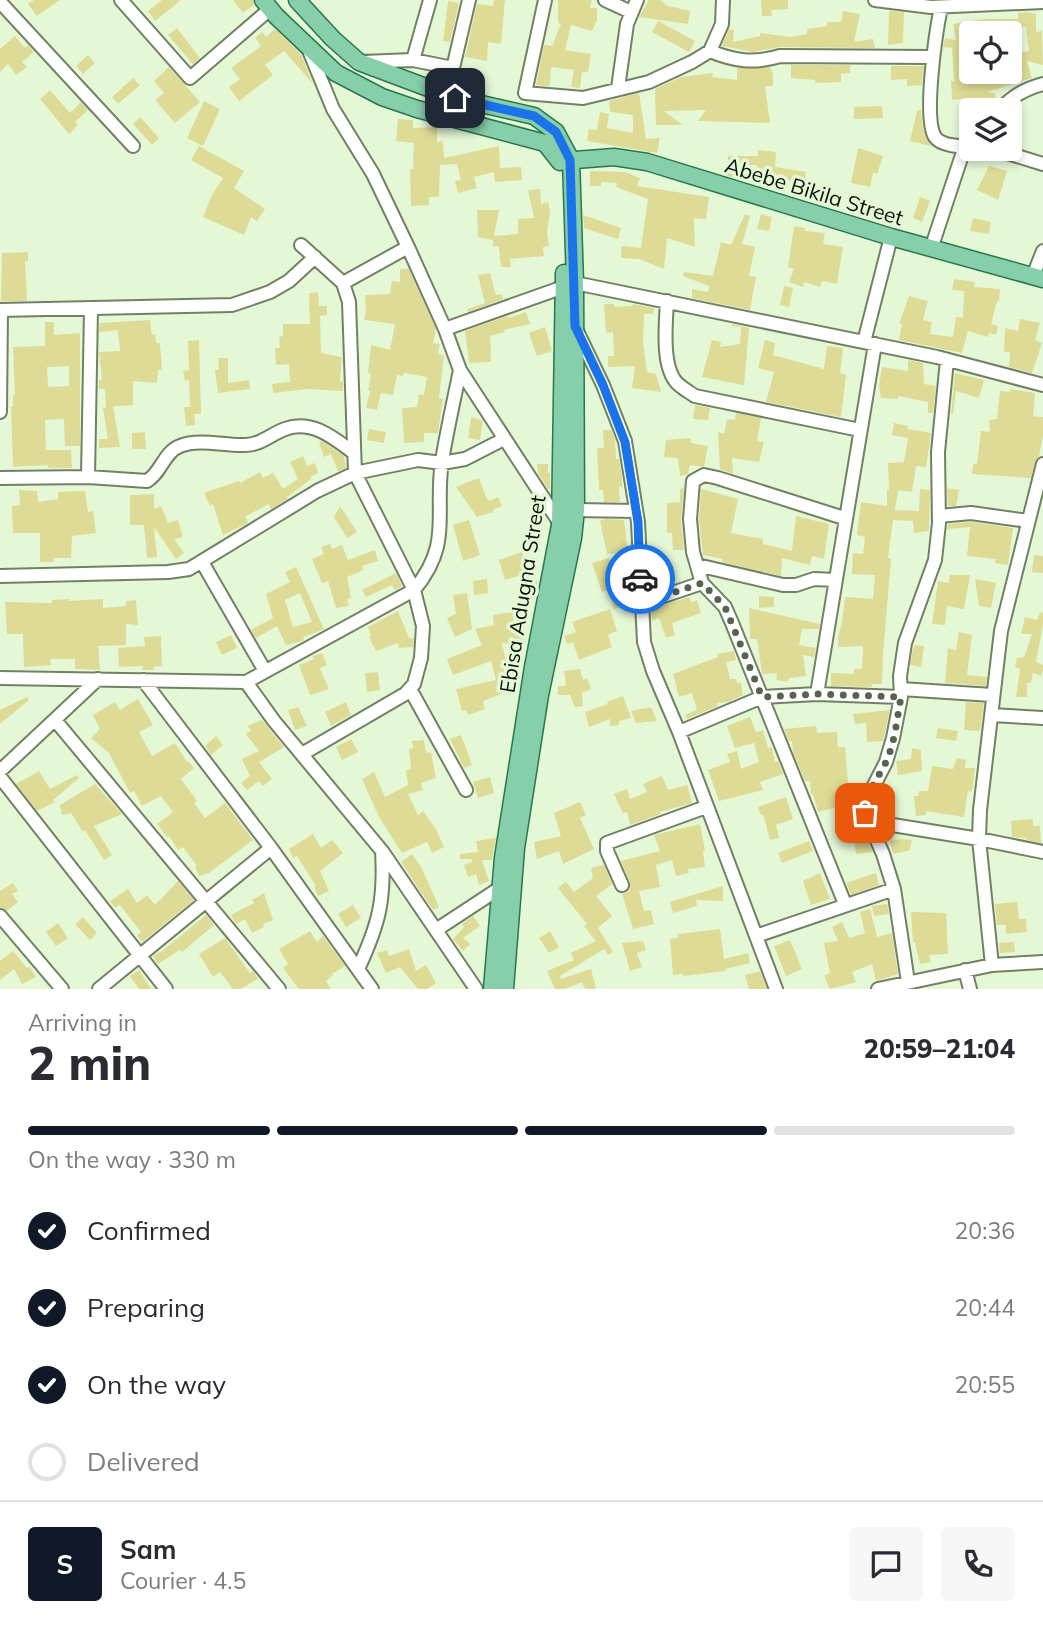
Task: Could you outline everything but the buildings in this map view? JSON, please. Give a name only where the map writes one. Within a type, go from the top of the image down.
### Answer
[{"type":"main road","points":[[297,0],[333,39],[359,62],[455,98],[534,116],[556,132],[565,161]]},
{"type":"main road","points":[[267,4],[336,73],[382,97],[417,109],[545,144],[565,161]]},
{"type":"main road","name":"Abebe Bikila Street","points":[[565,161],[614,157],[647,162],[891,237],[1038,277]]},
{"type":"main road","name":"Ebisa Adugna Street","points":[[492,989],[500,888],[519,749],[560,525],[570,284],[570,183],[565,161]]},
{"type":"main road","name":"Ebisa Adugna Street","points":[[505,989],[516,848],[540,695],[573,538],[576,510],[575,326],[570,284],[565,161]]},
{"type":"street","points":[[121,0],[190,78],[267,4]]},
{"type":"street","points":[[413,60],[430,0]]},
{"type":"street","points":[[359,62],[413,60],[453,68],[469,0]]},
{"type":"street","points":[[545,0],[524,93],[583,98],[649,82],[710,51],[722,24],[723,0]]},
{"type":"street","points":[[605,0],[634,6],[622,50],[618,88]]},
{"type":"street","points":[[875,0],[941,7],[1043,2]]},
{"type":"street","points":[[0,2],[133,146]]},
{"type":"street","points":[[941,7],[932,57],[931,121],[935,137],[942,142],[959,144]]},
{"type":"street","points":[[306,44],[333,109],[373,174],[408,247],[445,329],[460,370],[560,525],[573,538]]},
{"type":"street","points":[[710,51],[728,59],[750,61],[780,55],[932,57]]},
{"type":"street","points":[[1012,98],[1026,88],[1043,84]]},
{"type":"street","points":[[1022,158],[1043,164]]},
{"type":"street","points":[[931,248],[960,161]]},
{"type":"street","points":[[817,694],[860,430],[869,343],[891,237]]},
{"type":"street","points":[[302,245],[343,284],[349,302],[355,474],[414,590],[423,626],[421,658],[410,689],[302,754]]},
{"type":"street","points":[[343,284],[408,247]]},
{"type":"street","points":[[1038,277],[1043,251]]},
{"type":"street","points":[[0,412],[1,310],[232,305],[279,286],[315,257]]},
{"type":"street","points":[[445,329],[570,284],[667,301],[947,359],[1043,385]]},
{"type":"street","points":[[667,301],[665,339],[670,370],[676,382],[695,397],[860,430]]},
{"type":"street","points":[[89,477],[91,309]]},
{"type":"street","points":[[575,326],[603,385],[625,442],[636,511],[644,642],[776,989]]},
{"type":"street","points":[[908,982],[894,889],[864,804],[886,762],[894,738],[905,643],[935,560],[939,516],[938,452],[947,359]]},
{"type":"street","points":[[0,678],[246,682],[414,590],[427,574],[439,545],[442,463],[460,370]]},
{"type":"street","points":[[0,478],[89,477],[147,481],[155,477],[177,447],[192,442],[246,445],[260,443],[286,428],[301,426],[320,429],[354,453]]},
{"type":"street","points":[[0,576],[168,572],[189,569],[317,491],[355,474],[418,460],[442,463],[464,459],[504,439]]},
{"type":"street","points":[[992,965],[979,839],[980,810],[1001,631],[1028,522],[1040,487],[1043,464]]},
{"type":"street","points":[[844,518],[718,478],[699,477],[693,481],[690,519],[702,583],[725,607],[845,904]]},
{"type":"street","points":[[576,510],[636,511]]},
{"type":"street","points":[[939,516],[971,513],[1028,522]]},
{"type":"street","points":[[202,562],[265,671]]},
{"type":"street","points":[[697,565],[783,585],[796,585],[814,579],[835,580]]},
{"type":"street","points":[[640,604],[702,583]]},
{"type":"street","points":[[0,771],[98,679]]},
{"type":"street","points":[[143,680],[271,848],[372,989]]},
{"type":"street","points":[[246,682],[274,721],[382,851],[476,989]]},
{"type":"street","points":[[410,689],[466,790]]},
{"type":"street","points":[[679,732],[762,697],[901,693],[992,695]]},
{"type":"street","points":[[992,715],[1043,718]]},
{"type":"street","points":[[55,720],[279,989]]},
{"type":"street","points":[[0,777],[166,989]]},
{"type":"street","points":[[622,885],[607,851],[607,843],[706,807]]},
{"type":"street","points":[[868,821],[1043,852]]},
{"type":"street","points":[[99,989],[271,848]]},
{"type":"street","points":[[358,969],[378,922],[384,886],[382,851]]},
{"type":"street","points":[[436,930],[500,888]]},
{"type":"street","points":[[756,936],[894,889]]},
{"type":"street","points":[[0,916],[62,989]]},
{"type":"street","points":[[878,989],[992,965],[1043,962]]},
{"type":"street","points":[[965,971],[970,989]]},
{"type":"way so far","points":[[640,579],[640,604],[702,583],[712,592],[725,607],[762,697],[817,694],[901,697],[894,738],[886,762],[864,804],[865,813]]},
{"type":"route","points":[[455,98],[534,116],[556,132],[570,160],[575,326],[603,385],[625,442],[638,522],[640,579]]}]
